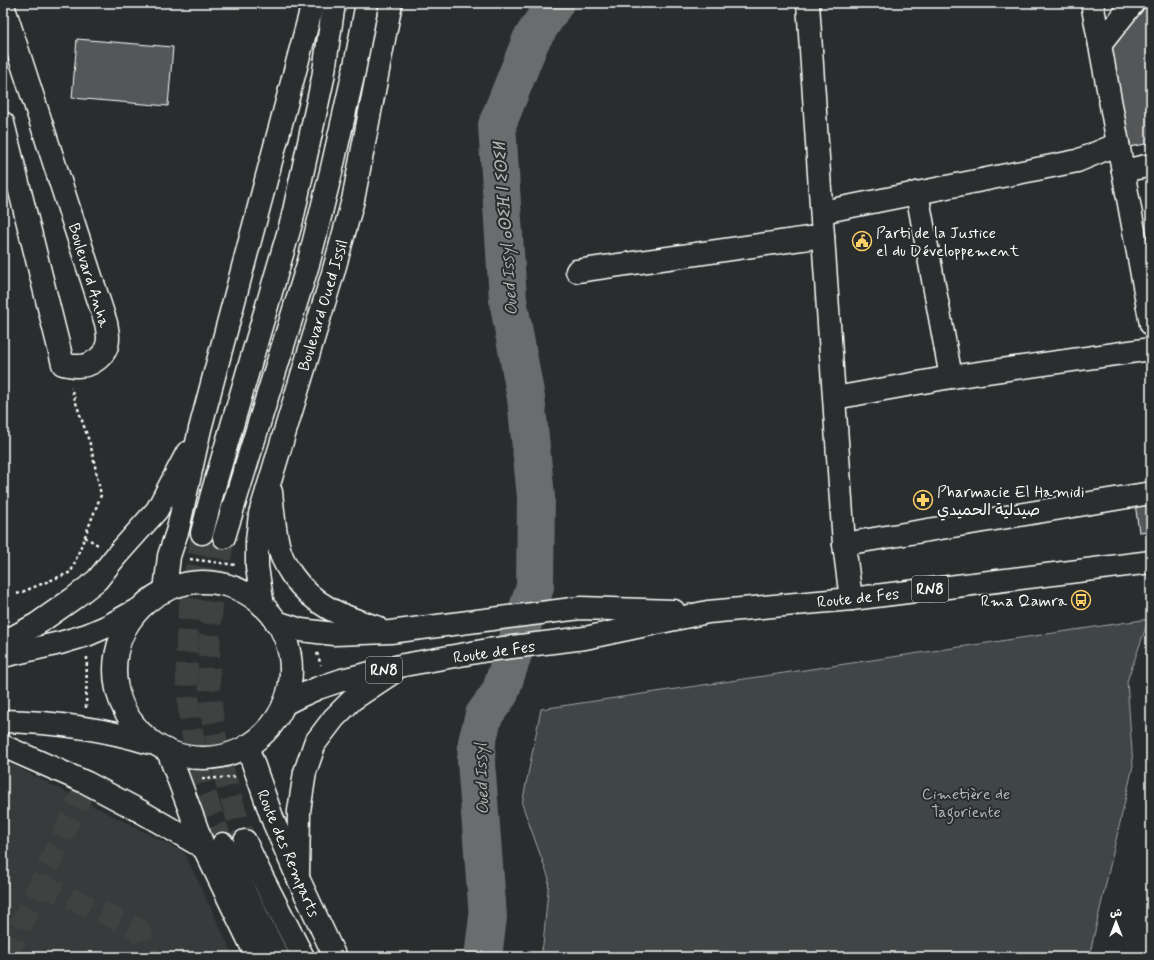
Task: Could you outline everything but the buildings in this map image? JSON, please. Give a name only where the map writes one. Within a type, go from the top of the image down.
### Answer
[{"type":"main road","points":[[165,591],[169,556],[178,529],[200,429],[313,3]]},
{"type":"main road","points":[[202,533],[292,220],[323,78],[334,3]]},
{"type":"main road","name":"Boulevard Oued Issil","points":[[224,537],[309,261],[354,71],[367,3]]},
{"type":"main road","name":"Boulevard Oued Issil","points":[[270,614],[257,568],[257,541],[260,514],[333,273],[353,200],[392,3]]},
{"type":"main road","points":[[808,3],[844,544],[851,599]]},
{"type":"main road","points":[[1092,3],[1123,171],[1145,262],[1151,324]]},
{"type":"main road","points":[[1100,45],[1133,3]]},
{"type":"main road","name":"Boulevard Anha","points":[[3,8],[106,323],[108,339],[106,349],[101,357],[88,365],[77,366],[64,364]]},
{"type":"main road","points":[[3,122],[64,364]]},
{"type":"main road","points":[[822,212],[1077,161],[1118,144]]},
{"type":"main road","points":[[1123,171],[1151,165]]},
{"type":"main road","points":[[917,193],[952,378]]},
{"type":"main road","points":[[577,271],[823,236]]},
{"type":"main road","points":[[835,398],[952,378],[1151,349]]},
{"type":"main road","points":[[3,643],[37,624],[97,580],[157,510],[200,429]]},
{"type":"main road","points":[[270,478],[278,546],[286,565],[297,582],[310,596],[328,609],[350,619],[390,632]]},
{"type":"main road","points":[[844,544],[1151,493]]},
{"type":"main road","name":"Route de Fes","points":[[292,700],[342,680],[404,666],[488,650],[585,638],[708,612],[851,599],[1151,562]]},
{"type":"main road","name":"RN8","points":[[3,722],[43,723],[86,728],[124,735],[190,758],[206,758],[229,754],[247,746],[270,727],[292,700],[290,660],[286,640],[270,614],[252,597],[239,590],[226,585],[197,582],[165,591],[153,598],[140,609],[130,621],[120,639],[115,658],[115,678],[118,697],[129,718],[141,734],[163,748]]},
{"type":"main road","name":"Route de Fes","points":[[270,614],[301,630],[334,634],[390,632],[580,608],[708,612]]},
{"type":"main road","name":"RN8","points":[[3,656],[87,635],[140,609]]},
{"type":"main road","points":[[298,878],[299,811],[305,772],[316,743],[334,718],[353,699],[404,666]]},
{"type":"main road","points":[[3,746],[87,782],[140,811],[214,846],[257,957]]},
{"type":"main road","name":"Route des Remparts","points":[[247,746],[274,823],[335,957]]},
{"type":"main road","points":[[163,748],[214,846],[246,894],[278,957]]},
{"type":"main road","points":[[245,841],[303,957]]},
{"type":"path","points":[[16,594],[71,572],[101,494],[91,447],[64,364]]},
{"type":"path","points":[[169,556],[257,568]]},
{"type":"path","points":[[292,700],[301,630]]},
{"type":"path","points":[[86,728],[87,635]]},
{"type":"path","points":[[179,780],[257,775]]},
{"type":"shaded area","points":[[7,762],[184,852],[234,957],[3,957],[3,764]]},
{"type":"green space","name":"Cimetière de Tagoriente","points":[[1149,619],[1127,681],[1133,766],[1089,957],[539,957],[543,945],[549,879],[522,804],[541,709]]},
{"type":"waterway","name":"Oued Issyl ⴰⵙⵉⴼ ⵏ ⵉⵙⵉⵍ","points":[[483,957],[488,917],[476,761],[477,742],[484,715],[500,693],[535,587],[536,497],[526,398],[508,300],[497,125],[531,40],[555,3]]},
{"type":"tunnel","points":[[202,533],[189,614],[187,643],[189,702],[197,761],[204,789],[223,844]]},
{"type":"tunnel","points":[[224,537],[210,622],[209,656],[211,706],[222,767],[245,841]]},
{"type":"tunnel","points":[[6,957],[87,783]]},
{"type":"tunnel","points":[[40,884],[140,930],[149,957]]},
{"type":"place","name":"Parti de la Justice el du Développement","points":[[862,241]]},
{"type":"place","name":"Pharmacie El Hamidi صيدلية الحميدي","points":[[923,500]]},
{"type":"place","name":"Rma Qamra","points":[[1081,600]]},
{"type":"water label","name":"Oued Issyl","points":[[481,779]]}]
